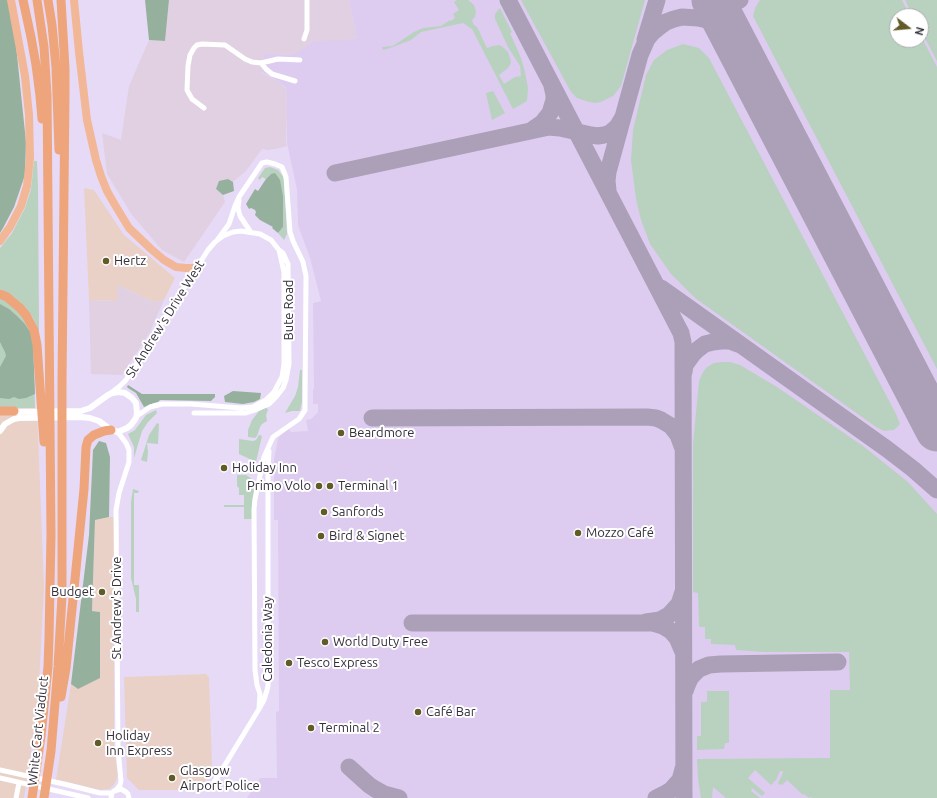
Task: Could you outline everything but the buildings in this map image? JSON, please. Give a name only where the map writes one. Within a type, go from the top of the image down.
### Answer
[{"type":"highway","points":[[0,241],[10,227],[21,206],[27,186],[30,158],[29,115],[11,0]]},
{"type":"highway","points":[[23,0],[31,36],[40,96],[48,202]]},
{"type":"highway","points":[[37,0],[44,47],[46,76],[48,202],[45,398]]},
{"type":"highway","points":[[48,0],[56,67],[62,285]]},
{"type":"highway","points":[[60,0],[65,60],[66,96],[62,285],[62,667]]},
{"type":"highway","points":[[74,0],[88,126],[100,176],[114,205],[129,228],[151,249],[164,260],[176,267],[197,268]]},
{"type":"highway","points":[[0,294],[14,302],[20,308],[26,315],[34,330],[45,398]]},
{"type":"highway","name":"White Cart Viaduct","points":[[32,798],[41,736],[48,667],[49,638],[51,536],[45,398]]},
{"type":"highway","points":[[0,412],[14,411]]},
{"type":"highway","points":[[62,667],[83,496],[86,447],[88,440],[94,435],[104,431],[113,431]]},
{"type":"highway","name":"White Cart Viaduct","points":[[44,798],[62,667]]},
{"type":"street","points":[[304,39],[307,30],[307,0]]},
{"type":"street","points":[[204,108],[192,100],[186,90],[190,55],[197,45],[225,45],[252,62],[261,63],[278,59],[300,60]]},
{"type":"street","points":[[261,63],[272,74],[296,81]]},
{"type":"street","name":"Caledonia Way","points":[[259,709],[260,694],[255,670],[254,509],[257,489],[264,457],[272,437],[299,420],[305,410],[306,402],[306,276],[303,262],[290,232],[286,176],[282,167],[267,162],[262,163]]},
{"type":"street","name":"St Andrew's Drive West","points":[[108,394],[126,380],[208,250],[229,224],[239,197],[262,163]]},
{"type":"street","points":[[239,197],[238,208],[240,216],[250,232]]},
{"type":"street","name":"St Andrew's Drive West","points":[[218,239],[233,232],[250,232]]},
{"type":"street","name":"Bute Road","points":[[250,232],[265,236],[271,240],[279,250],[284,272],[284,364],[286,372]]},
{"type":"street","points":[[194,413],[246,413],[261,408],[269,404],[280,393],[285,383],[286,372]]},
{"type":"street","points":[[0,431],[5,424],[19,418],[81,417],[99,421],[113,431],[120,431],[127,428],[133,423],[137,416],[150,407],[162,404],[191,404],[241,408],[252,406],[266,400],[274,392],[286,372]]},
{"type":"street","points":[[14,411],[81,411],[90,408],[108,394],[116,392],[122,393],[134,400],[137,407],[137,416]]},
{"type":"street","name":"St Andrew's Drive","points":[[113,431],[120,435],[129,450],[129,462],[118,493],[116,510],[118,749],[121,781],[117,790]]},
{"type":"street","name":"Caledonia Way","points":[[259,709],[264,700],[268,686],[268,455],[270,442]]},
{"type":"street","points":[[206,788],[212,785],[259,709]]},
{"type":"street","points":[[0,770],[111,796],[117,790],[121,789],[128,794],[129,798]]},
{"type":"street","points":[[0,778],[88,798]]},
{"type":"street","points":[[16,798],[19,783]]},
{"type":"shaded area","points":[[169,0],[349,0],[357,38],[289,55],[264,53],[262,73],[279,82],[286,89],[287,146],[268,150],[262,149],[246,171],[233,182],[227,179],[216,189],[223,195],[225,202],[184,262],[162,250],[132,215],[107,174],[102,133],[121,140],[129,86],[149,40],[165,41]]},
{"type":"shaded area","points":[[349,0],[937,0],[937,798],[247,798],[260,778],[277,778],[276,712],[279,711],[278,520],[274,520],[274,460],[278,438],[289,429],[291,432],[308,431],[306,420],[311,419],[318,412],[318,404],[313,404],[313,303],[321,301],[310,258],[298,225],[297,190],[287,143],[286,88],[262,72],[264,53],[289,55],[296,53],[315,41],[357,38]]},
{"type":"shaded area","points":[[84,188],[94,190],[124,235],[175,278],[164,300],[154,302],[118,285],[118,301],[89,300]]},
{"type":"shaded area","points":[[118,285],[154,302],[164,300],[150,332],[122,375],[91,374],[89,300],[117,301]]},
{"type":"shaded area","points":[[37,408],[44,588],[38,702],[24,798],[0,798],[0,409]]},
{"type":"shaded area","points":[[114,517],[114,750],[118,775],[112,787],[101,790],[56,780],[71,684],[78,689],[100,612],[92,611],[95,520]]},
{"type":"shaded area","points":[[206,674],[209,677],[211,772],[204,782],[189,790],[139,790],[127,778],[124,677]]},
{"type":"green space","points":[[0,0],[8,0],[14,26],[26,142],[25,175],[14,207],[0,233]]},
{"type":"green space","points":[[145,0],[169,0],[165,41],[149,40]]},
{"type":"green space","points":[[457,0],[468,0],[474,5],[476,12],[475,17],[472,20],[487,48],[499,45],[508,52],[511,61],[510,65],[499,75],[504,84],[515,77],[521,76],[520,66],[508,47],[495,19],[495,14],[500,8],[512,32],[510,33],[521,58],[528,88],[527,101],[513,109],[472,29],[463,23],[421,32],[411,40],[383,50],[382,47],[393,46],[414,32],[423,28],[441,26],[450,20],[451,21],[455,18],[453,14],[459,10],[454,2]]},
{"type":"green space","points":[[521,0],[645,0],[621,86],[613,96],[601,102],[595,103],[577,98],[571,92]]},
{"type":"green space","points":[[760,0],[902,0],[906,8],[889,8],[889,48],[927,48],[937,67],[937,369],[753,16],[755,8]]},
{"type":"green space","points":[[905,0],[937,0],[937,61],[929,46],[929,8],[909,8]]},
{"type":"green space","points":[[683,44],[699,48],[709,58],[896,414],[900,424],[894,430],[884,431],[876,427],[695,298],[671,274],[650,244],[641,220],[636,199],[631,160],[633,130],[646,75],[654,60],[667,50]]},
{"type":"green space","points":[[493,91],[505,113],[492,120],[486,93]]},
{"type":"green space","points":[[34,161],[37,161],[38,188],[39,331],[33,318],[25,307],[14,297],[0,289],[0,248],[12,233],[25,208],[31,189]]},
{"type":"green space","points":[[270,167],[278,170],[283,176],[284,180],[287,234],[284,240],[278,233],[283,227],[283,196],[271,174],[266,179],[262,177],[260,180],[258,178],[265,168]]},
{"type":"green space","points":[[275,173],[280,180],[283,196],[283,227],[278,233],[272,228],[273,227],[260,220],[255,215],[255,210],[251,208],[249,209],[246,204],[255,189],[258,191],[266,179],[271,174]]},
{"type":"green space","points":[[228,179],[233,182],[234,191],[223,195],[216,189],[219,181]]},
{"type":"green space","points":[[0,297],[10,303],[23,317],[32,336],[35,408],[0,408]]},
{"type":"green space","points":[[0,304],[17,316],[31,333],[33,344],[35,394],[26,398],[0,398],[0,367],[6,356],[0,342]]},
{"type":"green space","points":[[730,362],[740,365],[777,387],[863,446],[908,482],[937,514],[937,798],[809,798],[804,794],[803,795],[787,780],[782,785],[779,785],[778,783],[783,771],[780,771],[776,780],[771,785],[755,770],[748,778],[765,793],[762,796],[752,788],[751,791],[760,798],[726,798],[713,787],[712,798],[701,798],[697,759],[830,758],[830,690],[850,690],[849,652],[764,652],[736,650],[735,645],[711,644],[711,639],[705,639],[705,627],[699,627],[698,593],[693,592],[693,444],[699,381],[707,367],[714,363]]},
{"type":"green space","points":[[300,370],[302,370],[302,402],[300,411],[285,413],[295,396],[298,387]]},
{"type":"green space","points":[[128,385],[142,394],[215,394],[215,397],[211,401],[160,400],[144,407],[136,393],[127,387]]},
{"type":"green space","points":[[233,391],[261,393],[260,399],[243,404],[225,402],[224,396]]},
{"type":"green space","points":[[266,407],[268,410],[266,415],[267,421],[262,424],[255,438],[248,437],[248,430],[252,420],[259,411]]},
{"type":"green space","points":[[156,410],[157,413],[142,431],[134,458],[134,447],[128,434],[135,430],[146,415]]},
{"type":"green space","points":[[157,423],[159,424],[158,444],[147,443],[147,462],[141,460],[149,435]]},
{"type":"green space","points":[[259,435],[262,436],[256,462],[239,454],[239,439],[253,441],[256,440]]},
{"type":"green space","points":[[99,441],[106,443],[110,457],[109,517],[95,520],[92,611],[100,612],[100,678],[78,689],[71,684],[89,535],[93,450]]},
{"type":"green space","points":[[237,475],[246,475],[255,481],[252,519],[244,519],[244,507],[224,507],[224,505],[244,505],[244,495],[239,495]]},
{"type":"green space","points":[[133,489],[139,491],[138,493],[134,493],[134,585],[139,585],[139,612],[136,612],[136,599],[131,578],[131,502]]},
{"type":"green space","points":[[707,691],[729,691],[729,743],[725,743],[724,749],[697,750],[697,736],[701,736],[701,702],[707,702]]},
{"type":"taxiway","points":[[508,0],[681,333],[683,342],[684,798]]},
{"type":"taxiway","points":[[645,40],[657,0]]},
{"type":"taxiway","points":[[719,11],[740,0]]},
{"type":"taxiway","points":[[608,190],[608,172],[640,55],[647,39],[652,33],[666,22],[674,19],[682,17],[698,18],[707,20],[721,28],[735,43]]},
{"type":"taxiway","points":[[532,130],[542,123],[550,113],[554,100],[552,86]]},
{"type":"taxiway","points":[[335,173],[549,127],[591,135],[604,135],[610,133],[617,127],[623,117]]},
{"type":"taxiway","points":[[661,288],[887,449],[937,490]]},
{"type":"taxiway","points":[[684,372],[685,365],[693,354],[705,344],[721,341],[730,341],[738,344]]},
{"type":"taxiway","points":[[372,418],[647,417],[656,418],[671,426],[678,435],[682,446]]},
{"type":"taxiway","points":[[646,622],[660,620],[669,615],[679,604],[683,592]]},
{"type":"taxiway","points":[[412,623],[653,623],[663,626],[671,631],[677,638],[683,652]]},
{"type":"taxiway","points":[[685,691],[691,677],[699,669],[709,665],[838,662]]},
{"type":"taxiway","points":[[349,767],[375,789],[384,794],[399,798]]},
{"type":"taxiway","points":[[656,798],[671,790],[680,780],[683,769]]},
{"type":"runway","points":[[713,0],[937,430]]},
{"type":"place","name":"Hertz","points":[[106,261]]},
{"type":"place","name":"Beardmore","points":[[341,433]]},
{"type":"place","name":"Holiday Inn","points":[[224,468]]},
{"type":"place","name":"Primo Volo","points":[[319,486]]},
{"type":"place","name":"Terminal 1","points":[[330,486]]},
{"type":"place","name":"Sanfords","points":[[324,512]]},
{"type":"place","name":"Mozzo Café","points":[[578,533]]},
{"type":"place","name":"Bird & Signet","points":[[321,536]]},
{"type":"place","name":"Budget","points":[[102,592]]},
{"type":"place","name":"World Duty Free","points":[[325,642]]},
{"type":"place","name":"Tesco Express","points":[[289,663]]},
{"type":"place","name":"Café Bar","points":[[418,712]]},
{"type":"place","name":"Terminal 2","points":[[311,728]]},
{"type":"place","name":"Holiday Inn Express","points":[[98,743]]},
{"type":"place","name":"Glasgow Airport Police","points":[[172,778]]}]
